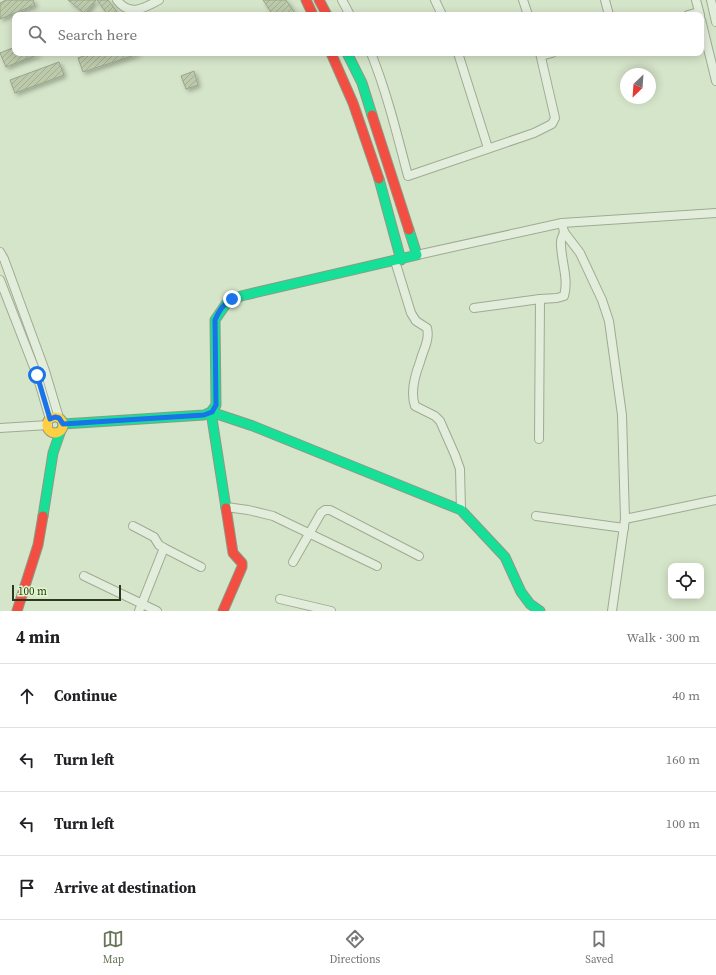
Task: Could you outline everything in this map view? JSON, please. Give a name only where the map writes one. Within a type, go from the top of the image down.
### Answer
[{"type":"street","points":[[117,0],[122,6],[129,9],[138,10],[159,0]]},
{"type":"street","points":[[306,0],[312,12]]},
{"type":"street","points":[[319,0],[325,12]]},
{"type":"street","points":[[342,0],[348,12]]},
{"type":"street","points":[[435,0],[441,12]]},
{"type":"street","points":[[523,0],[527,12]]},
{"type":"street","points":[[605,0],[608,12]]},
{"type":"street","points":[[696,0],[699,12]]},
{"type":"street","points":[[711,0],[716,22]]},
{"type":"street","points":[[704,32],[716,81]]},
{"type":"street","points":[[332,56],[346,83],[383,192],[411,313],[416,321],[427,328],[427,342],[419,362],[413,390],[413,402],[415,406],[435,416],[440,421],[456,455],[460,469],[461,510]]},
{"type":"street","points":[[348,56],[362,83],[417,256]]},
{"type":"street","points":[[372,56],[394,120],[408,176],[450,163],[488,148],[534,133],[552,124],[555,118],[541,56]]},
{"type":"street","points":[[459,56],[488,148]]},
{"type":"street","points":[[223,611],[242,567],[242,563],[233,553],[212,412],[216,405],[215,320],[220,310],[226,303],[241,296],[255,292],[562,223],[716,213]]},
{"type":"street","points":[[562,223],[564,232],[583,260],[602,300],[608,321],[622,415],[625,519],[612,611]]},
{"type":"street","points":[[474,308],[564,296],[566,289],[560,243],[564,232]]},
{"type":"street","points":[[0,252],[4,259],[45,371],[55,424],[53,453],[38,545],[17,611]]},
{"type":"street","points":[[0,280],[55,424]]},
{"type":"street","points":[[539,439],[540,299]]},
{"type":"street","points":[[0,428],[204,415],[212,412],[253,426],[461,510],[505,557],[521,592],[530,604],[540,611]]},
{"type":"street","points":[[625,519],[716,500]]},
{"type":"street","points":[[226,507],[261,512],[309,533],[377,566]]},
{"type":"street","points":[[292,562],[321,513],[325,510],[330,510],[419,556]]},
{"type":"street","points":[[536,516],[624,528]]},
{"type":"street","points":[[133,526],[154,537],[159,545],[201,567]]},
{"type":"street","points":[[140,607],[164,548]]},
{"type":"street","points":[[84,576],[140,607],[157,611]]},
{"type":"street","points":[[280,599],[331,611]]},
{"type":"building","points":[[6,0],[33,0],[35,5],[18,12],[12,12],[12,14],[0,19],[0,3]]},
{"type":"building","points":[[68,0],[96,0],[87,12],[83,12]]},
{"type":"building","points":[[97,0],[108,0],[117,12],[106,12]]},
{"type":"building","points":[[263,0],[286,0],[294,12],[271,12]]},
{"type":"building","points":[[12,48],[12,56],[34,56],[6,67],[0,53]]},
{"type":"building","points":[[84,56],[132,56],[83,72],[78,58]]},
{"type":"building","points":[[59,62],[64,75],[15,93],[10,80]]},
{"type":"building","points":[[194,71],[198,85],[186,89],[181,76]]},
{"type":"traffic: fast","points":[[348,56],[362,83],[372,115]]},
{"type":"traffic: fast","points":[[379,179],[401,260]]},
{"type":"traffic: fast","points":[[63,424],[204,415],[211,412],[216,405],[215,320],[226,304],[241,296],[417,255],[409,230]]},
{"type":"traffic: fast","points":[[226,508],[211,412],[253,426],[461,510],[505,557],[521,592],[530,604],[540,611]]},
{"type":"traffic: fast","points":[[43,516],[53,453],[61,430]]},
{"type":"traffic: slow","points":[[55,417],[61,419],[63,425],[61,431],[55,433],[49,431],[47,425],[49,419],[55,417]]},
{"type":"traffic: jam","points":[[306,0],[312,12]]},
{"type":"traffic: jam","points":[[319,0],[325,12]]},
{"type":"traffic: jam","points":[[332,56],[353,103],[379,179]]},
{"type":"traffic: jam","points":[[372,115],[409,230]]},
{"type":"traffic: jam","points":[[223,611],[242,567],[242,563],[233,553],[226,508]]},
{"type":"traffic: jam","points":[[17,611],[38,545],[43,516]]},
{"type":"route","points":[[37,375],[50,419],[52,417],[59,418],[63,424],[204,415],[212,412],[216,405],[215,320],[220,310],[232,299]]}]
